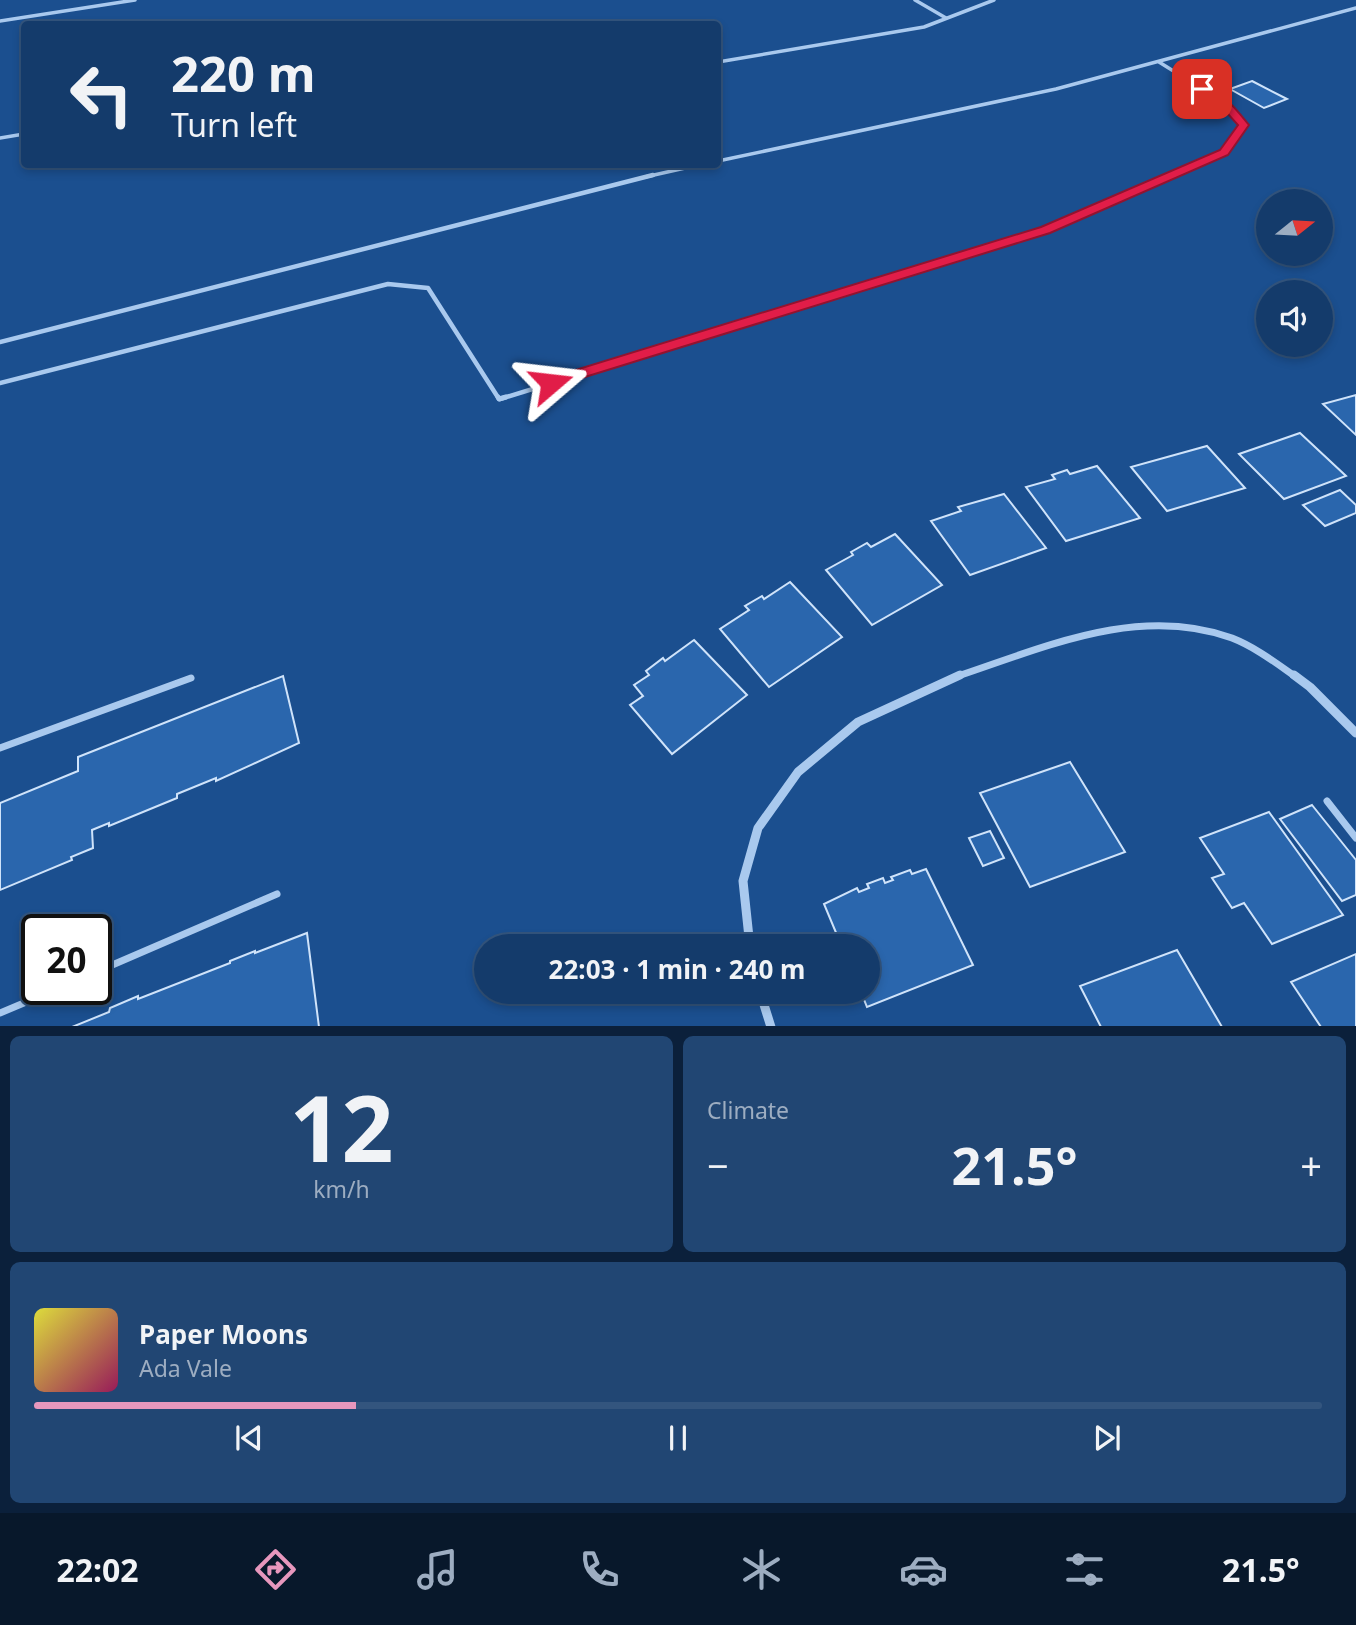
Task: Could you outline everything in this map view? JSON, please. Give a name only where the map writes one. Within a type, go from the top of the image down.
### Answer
[{"type":"street","points":[[749,934],[743,881],[758,828],[798,772],[858,722],[949,679],[1086,634],[1146,625],[1194,630],[1231,638],[1262,653],[1310,687],[1356,733]]},
{"type":"street","points":[[764,1004],[771,1026]]},
{"type":"lane","points":[[0,21],[135,0]]},
{"type":"lane","points":[[915,0],[946,18]]},
{"type":"lane","points":[[721,61],[924,27],[994,0]]},
{"type":"lane","points":[[721,161],[1056,89],[1356,8]]},
{"type":"lane","points":[[0,383],[388,284],[428,288],[499,399],[1046,230],[1224,153],[1244,125],[1223,102],[1159,62]]},
{"type":"lane","points":[[0,138],[21,134]]},
{"type":"lane","points":[[0,342],[685,168]]},
{"type":"lane","points":[[0,748],[191,678]]},
{"type":"lane","points":[[1327,801],[1356,838]]},
{"type":"lane","points":[[112,965],[277,894]]},
{"type":"lane","points":[[0,1013],[21,1004]]},
{"type":"building","points":[[1252,81],[1287,99],[1264,108],[1230,89]]},
{"type":"building","points":[[1356,395],[1356,435],[1323,404]]},
{"type":"building","points":[[1300,433],[1346,476],[1284,499],[1239,454]]},
{"type":"building","points":[[1207,446],[1245,488],[1167,511],[1131,467]]},
{"type":"building","points":[[1097,466],[1140,518],[1066,541],[1026,487],[1055,479],[1052,475],[1067,470],[1070,474]]},
{"type":"building","points":[[1340,490],[1356,505],[1356,513],[1325,526],[1303,505]]},
{"type":"building","points":[[1004,494],[1046,548],[970,575],[931,521],[961,511],[958,507]]},
{"type":"building","points":[[895,534],[942,585],[872,625],[826,570],[853,555],[851,552],[867,543],[871,547]]},
{"type":"building","points":[[790,582],[842,637],[769,687],[720,629],[749,610],[745,606],[762,596],[764,599]]},
{"type":"building","points":[[694,640],[747,695],[672,754],[630,705],[643,696],[634,685],[649,675],[646,671]]},
{"type":"building","points":[[283,676],[299,743],[216,781],[216,778],[177,794],[177,798],[109,826],[109,823],[92,830],[93,848],[71,857],[72,860],[0,890],[0,803],[78,771],[78,757]]},
{"type":"building","points":[[1070,762],[1125,852],[1030,887],[980,793]]},
{"type":"building","points":[[1312,805],[1356,860],[1356,895],[1342,901],[1280,819]]},
{"type":"building","points":[[1269,812],[1343,915],[1272,944],[1244,903],[1232,908],[1212,878],[1224,874],[1200,838]]},
{"type":"building","points":[[990,831],[1004,858],[983,866],[969,838]]},
{"type":"building","points":[[926,869],[973,965],[880,1002],[880,934],[837,934],[824,904],[857,888],[859,892],[869,888],[867,884],[883,878],[885,883],[893,880],[891,877],[910,870],[912,874]]},
{"type":"building","points":[[307,933],[319,1026],[74,1026],[138,996],[138,999]]},
{"type":"building","points":[[1177,950],[1221,1026],[1100,1026],[1080,986]]},
{"type":"building","points":[[1356,954],[1356,1026],[1320,1026],[1291,982]]},
{"type":"route","points":[[551,383],[1046,230],[1224,153],[1244,125],[1223,102],[1202,89]]}]
